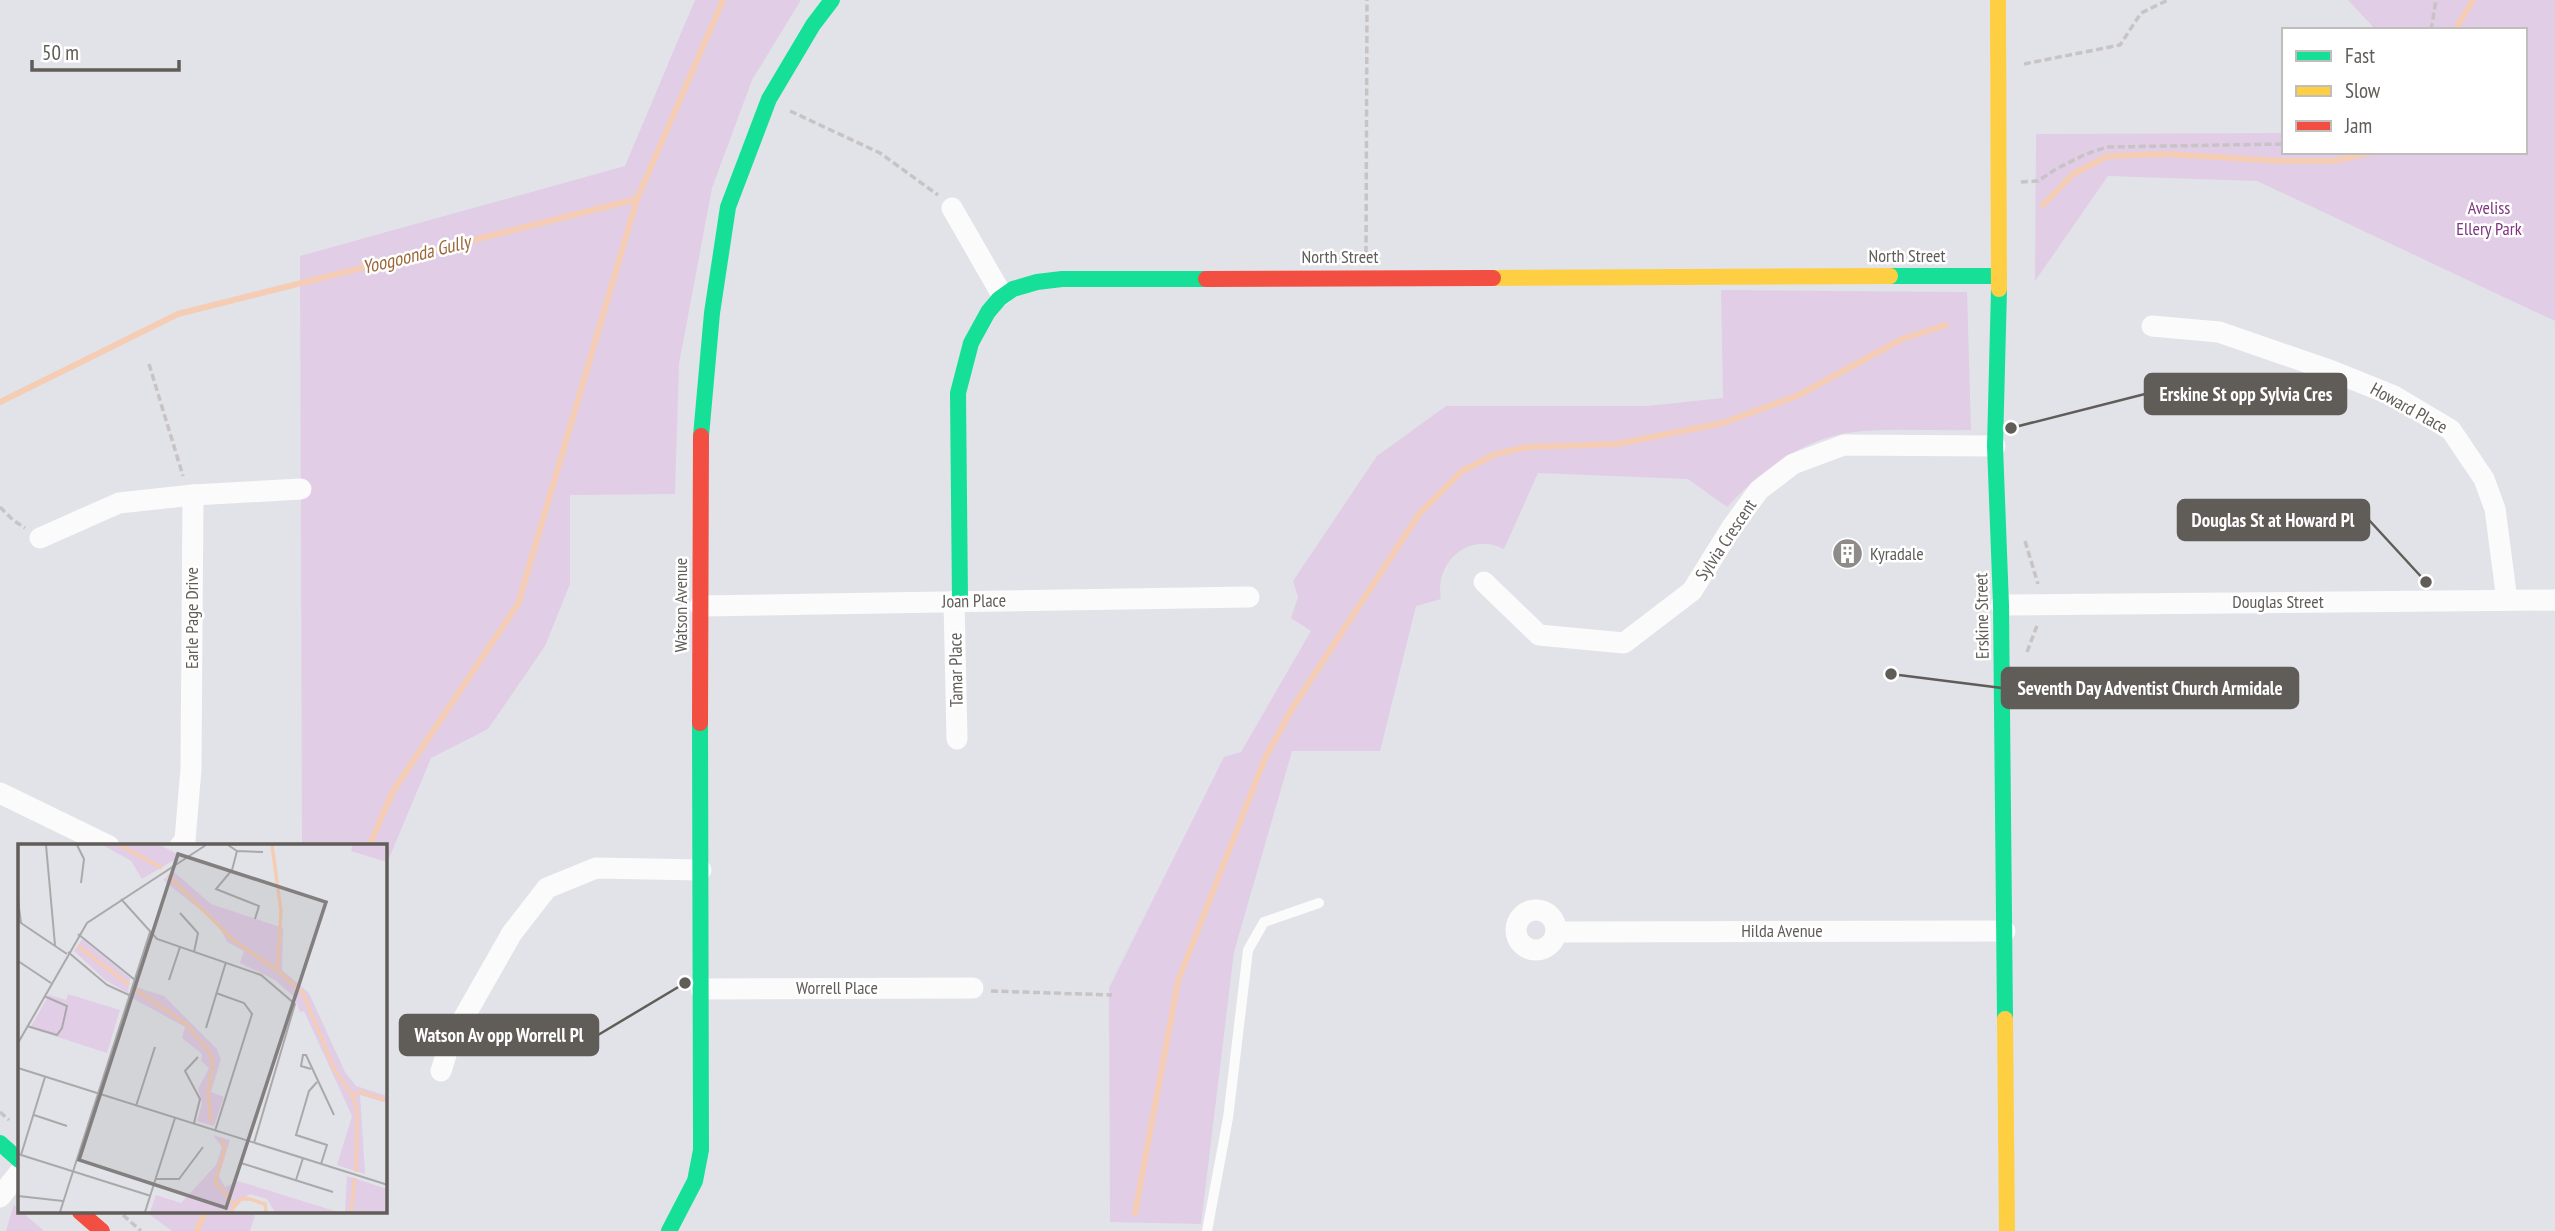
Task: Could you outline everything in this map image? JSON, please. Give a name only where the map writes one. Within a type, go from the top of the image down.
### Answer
[{"type":"street","name":"Watson Avenue","points":[[668,1231],[695,1181],[701,1150],[699,455],[712,313],[729,207],[769,99],[832,0]]},
{"type":"street","name":"Erskine Street","points":[[1997,0],[1999,275],[1995,446],[2001,605],[2006,931],[2007,1231]]},
{"type":"street","points":[[952,208],[1002,295],[986,314],[971,343],[962,366],[958,393],[957,601]]},
{"type":"street","name":"North Street","points":[[1002,295],[1027,284],[1062,279],[1999,275]]},
{"type":"street","name":"Howard Place","points":[[2152,326],[2219,332],[2332,371],[2395,396],[2451,430],[2484,479],[2495,509],[2507,600]]},
{"type":"street","name":"Sylvia Crescent","points":[[1484,582],[1539,635],[1624,643],[1692,591],[1759,490],[1793,464],[1844,445],[1995,446]]},
{"type":"street","points":[[40,538],[119,503],[189,488],[301,489]]},
{"type":"street","name":"Earle Page Drive","points":[[182,844],[185,840],[191,769],[189,488]]},
{"type":"street","name":"Joan Place","points":[[700,606],[1249,597]]},
{"type":"street","name":"Douglas Street","points":[[2001,605],[2555,600]]},
{"type":"street","name":"Tamar Place","points":[[957,601],[957,739]]},
{"type":"street","points":[[0,793],[104,844]]},
{"type":"street","points":[[441,1071],[450,1042],[506,944],[547,888],[596,868],[701,870]]},
{"type":"street","name":"Hilda Avenue","points":[[1558,932],[2006,931]]},
{"type":"street","name":"Worrell Place","points":[[701,989],[973,988]]},
{"type":"street","points":[[0,1143],[18,1159]]},
{"type":"street","points":[[0,1197],[18,1173]]},
{"type":"street","points":[[82,1214],[102,1231]]},
{"type":"lane","points":[[1207,1231],[1228,1118],[1248,950],[1264,922],[1319,903]]},
{"type":"path","points":[[1366,264],[1367,0]]},
{"type":"path","points":[[2024,64],[2120,45],[2141,13],[2168,0]]},
{"type":"path","points":[[2431,28],[2436,0]]},
{"type":"path","points":[[780,106],[880,153],[932,191]]},
{"type":"path","points":[[2026,182],[2039,181],[2086,154],[2107,147],[2282,144]]},
{"type":"path","points":[[149,364],[189,488]]},
{"type":"path","points":[[0,507],[13,520]]},
{"type":"path","points":[[2024,539],[2039,590]]},
{"type":"path","points":[[2025,660],[2039,618]]},
{"type":"path","points":[[998,992],[1112,995]]},
{"type":"path","points":[[120,1214],[141,1231]]},
{"type":"green space","points":[[695,0],[801,0],[752,80],[712,188],[679,364],[675,494],[570,495],[570,584],[545,646],[488,729],[431,758],[387,863],[387,844],[302,844],[300,256],[625,166]]},
{"type":"green space","name":"Aveliss Ellery Park","points":[[2348,0],[2555,0],[2555,321],[2257,181],[2108,176],[2035,281],[2036,134],[2282,133],[2282,154],[2527,154],[2527,28],[2374,28]]},
{"type":"green space","points":[[1721,290],[1967,292],[1971,430],[1883,430],[1836,435],[1784,458],[1753,481],[1727,507],[1688,479],[1538,473],[1504,549],[1491,544],[1478,544],[1457,553],[1443,573],[1441,599],[1416,606],[1380,751],[1292,751],[1234,952],[1201,1224],[1110,1222],[1109,988],[1224,757],[1241,752],[1311,631],[1291,618],[1298,597],[1293,581],[1377,456],[1446,406],[1647,406],[1723,398]]},
{"type":"green space","points":[[14,1204],[18,1214],[24,1214],[44,1231],[6,1231]]},
{"type":"green space","points":[[149,1214],[255,1214],[250,1231],[172,1231]]},
{"type":"waterway","name":"Yoogoonda Gully","points":[[0,402],[178,314],[637,199],[723,0]]},
{"type":"waterway","points":[[2456,28],[2473,0]]},
{"type":"waterway","points":[[2043,205],[2073,174],[2108,156],[2165,154],[2281,161],[2334,161],[2364,154]]},
{"type":"waterway","points":[[370,844],[393,791],[518,604],[637,199]]},
{"type":"waterway","points":[[1135,1213],[1178,981],[1265,758],[1293,707],[1419,514],[1462,471],[1496,454],[1528,447],[1617,444],[1723,423],[1799,395],[1902,339],[1946,325]]},
{"type":"waterway","points":[[197,1231],[204,1214]]},
{"type":"traffic: fast","points":[[701,436],[712,313],[728,207],[769,99],[813,25],[832,0]]},
{"type":"traffic: fast","points":[[1890,276],[1999,276]]},
{"type":"traffic: fast","points":[[960,601],[958,393],[971,343],[988,312],[999,299],[1013,289],[1037,282],[1062,279],[1206,279]]},
{"type":"traffic: fast","points":[[1999,289],[1995,446],[2001,605],[2005,1019]]},
{"type":"traffic: fast","points":[[669,1231],[695,1181],[701,1150],[700,723]]},
{"type":"traffic: fast","points":[[0,1143],[18,1159]]},
{"type":"traffic: slow","points":[[1998,0],[1999,289]]},
{"type":"traffic: slow","points":[[1493,278],[1890,276]]},
{"type":"traffic: slow","points":[[2005,1019],[2007,1231]]},
{"type":"traffic: jam","points":[[1206,279],[1493,278]]},
{"type":"traffic: jam","points":[[700,723],[701,436]]},
{"type":"traffic: jam","points":[[82,1214],[102,1231]]},
{"type":"place","name":"Erskine St opp Sylvia Cres","points":[[2011,428]]},
{"type":"place","name":"Kyradale","points":[[1847,554]]},
{"type":"place","name":"Douglas St at Howard Pl","points":[[2426,582]]},
{"type":"place","name":"Seventh Day Adventist Church Armidale","points":[[1891,674]]},
{"type":"place","name":"Watson Av opp Worrell Pl","points":[[685,983]]}]
